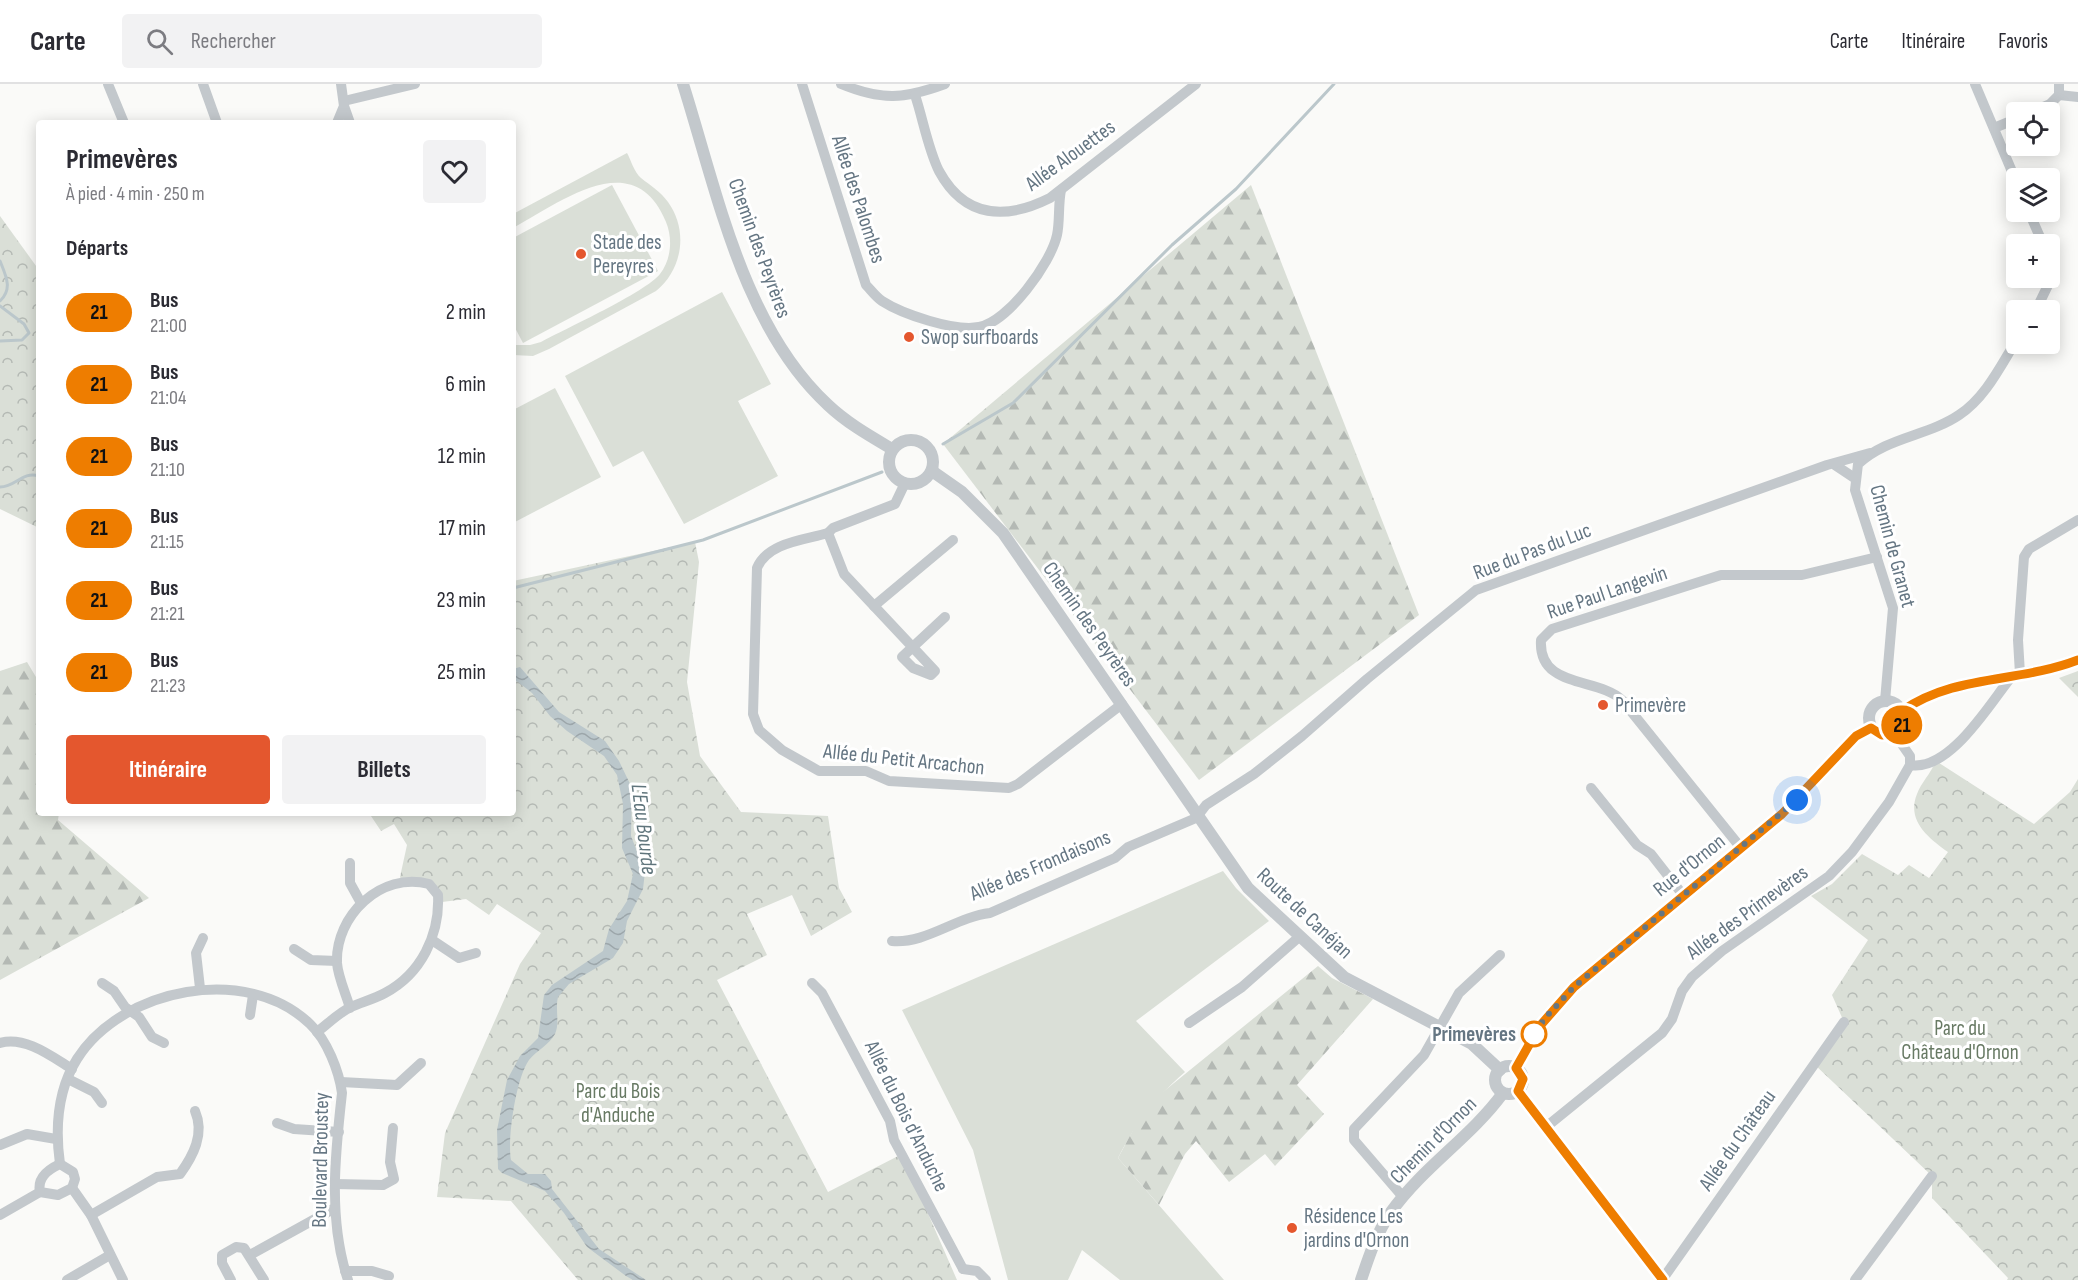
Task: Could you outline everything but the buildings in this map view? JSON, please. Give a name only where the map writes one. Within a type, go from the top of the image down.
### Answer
[{"type":"street","points":[[108,84],[123,120]]},
{"type":"street","points":[[203,84],[216,120]]},
{"type":"street","points":[[341,84],[349,120]]},
{"type":"street","points":[[344,104],[415,84]]},
{"type":"street","name":"Chemin des Peyrères","points":[[683,84],[747,280],[771,333],[794,367],[828,405],[892,449]]},
{"type":"street","name":"Allée des Palombes","points":[[802,84],[866,285],[882,300],[905,313],[972,328],[992,322],[1022,296],[1050,256],[1057,235],[1061,190]]},
{"type":"street","points":[[841,84],[870,96],[915,95],[945,84]]},
{"type":"street","name":"Allée Alouettes","points":[[915,95],[939,170],[955,194],[976,208],[1000,214],[1027,210],[1061,190],[1196,84]]},
{"type":"street","points":[[1975,84],[2011,168]]},
{"type":"street","points":[[2051,102],[2059,89],[2078,97]]},
{"type":"street","points":[[338,120],[344,104]]},
{"type":"street","points":[[1994,128],[2006,123]]},
{"type":"street","points":[[1870,453],[1947,422],[1971,407],[2008,354]]},
{"type":"street","points":[[912,439],[926,445],[933,456],[932,471],[917,483],[904,483],[893,475],[890,469],[889,456],[892,449],[904,440],[912,439]]},
{"type":"street","name":"Rue du Pas du Luc","points":[[1199,814],[1206,805],[1254,774],[1302,736],[1367,679],[1476,590],[1827,465],[1835,465],[1870,453]]},
{"type":"street","name":"Chemin de Granet","points":[[1870,453],[1858,464],[1855,490],[1893,608],[1885,701]]},
{"type":"street","points":[[1835,465],[1856,478]]},
{"type":"street","name":"Chemin des Peyrères","points":[[932,471],[969,497],[1003,533],[1199,814]]},
{"type":"street","name":"Allée du Petit Arcachon","points":[[904,483],[895,504],[833,528],[828,533],[773,550],[765,555],[757,568],[753,719],[759,730],[812,770],[866,771],[890,782],[1009,788],[1018,784],[1122,704]]},
{"type":"street","points":[[1894,733],[1910,756],[1910,765],[1917,766],[1952,751],[2016,675],[2024,557],[2029,549],[2078,520]]},
{"type":"street","points":[[828,533],[844,574],[913,647],[945,617]]},
{"type":"street","points":[[874,606],[953,540]]},
{"type":"street","name":"Rue Paul Langevin","points":[[1741,848],[1622,700],[1610,691],[1560,677],[1552,670],[1542,651],[1541,640],[1552,629],[1721,574],[1802,575],[1877,557]]},
{"type":"street","points":[[1902,711],[1949,687],[2016,675],[2078,660]]},
{"type":"street","points":[[1885,701],[1895,703],[1902,711],[1901,726],[1894,733],[1882,735],[1871,728],[1868,718],[1872,708],[1885,701]]},
{"type":"street","name":"Rue d'Ornon","points":[[1516,1068],[1539,1027],[1574,987],[1797,800],[1856,736],[1871,728]]},
{"type":"street","name":"Allée des Primevères","points":[[1546,1127],[1662,1033],[1672,1019],[1686,985],[1709,961],[1828,876],[1852,852],[1889,802],[1910,765]]},
{"type":"street","points":[[1591,788],[1637,845],[1651,854],[1683,895]]},
{"type":"street","name":"Route de Canéjan","points":[[1199,814],[1248,888],[1344,976],[1441,1026],[1480,1050],[1500,1070]]},
{"type":"street","name":"Allée des Frondaisons","points":[[892,942],[906,942],[973,915],[990,912],[1115,858],[1128,847],[1199,814]]},
{"type":"street","points":[[350,863],[350,883],[361,903]]},
{"type":"street","points":[[317,1032],[350,1008],[396,986],[418,964],[432,940],[438,902],[435,889],[429,884],[415,882],[390,886],[361,903],[352,913],[343,933],[337,961],[350,1008]]},
{"type":"street","points":[[1189,1023],[1242,987],[1299,937]]},
{"type":"street","points":[[200,988],[196,953],[203,939]]},
{"type":"street","points":[[432,940],[459,958],[476,953]]},
{"type":"street","points":[[294,949],[311,960],[337,961]]},
{"type":"street","points":[[1403,1197],[1354,1140],[1354,1129],[1424,1055],[1459,993],[1500,955]]},
{"type":"street","points":[[102,983],[114,991],[152,1037],[164,1043]]},
{"type":"street","name":"Allée du Bois d'Anduche","points":[[812,983],[822,993],[890,1120],[894,1140],[964,1275]]},
{"type":"street","name":"Boulevard Broustey","points":[[123,1280],[91,1215],[72,1188],[75,1179],[73,1172],[60,1164],[56,1139],[61,1099],[70,1074],[99,1032],[132,1011],[160,998],[200,988],[243,992],[269,1000],[302,1017],[317,1032],[341,1082],[335,1208],[339,1250],[347,1276]]},
{"type":"street","points":[[250,1015],[253,995]]},
{"type":"street","name":"Allée du Château","points":[[1663,1280],[1844,1022]]},
{"type":"street","points":[[0,1043],[11,1040],[25,1043],[94,1092],[102,1103]]},
{"type":"street","points":[[341,1082],[397,1084],[421,1063]]},
{"type":"street","points":[[1509,1066],[1516,1068],[1523,1079],[1518,1091],[1511,1094],[1503,1093],[1495,1082],[1500,1070],[1509,1066]]},
{"type":"street","points":[[1518,1091],[1663,1280]]},
{"type":"street","name":"Chemin d'Ornon","points":[[1361,1280],[1378,1236],[1403,1197],[1488,1112],[1503,1093]]},
{"type":"street","points":[[91,1215],[157,1178],[180,1174],[196,1152],[198,1118],[195,1111]]},
{"type":"street","points":[[277,1123],[294,1129],[339,1132]]},
{"type":"street","points":[[335,1184],[383,1185],[394,1179],[390,1162],[393,1128]]},
{"type":"street","points":[[0,1145],[27,1134],[56,1139]]},
{"type":"street","points":[[40,1192],[39,1183],[42,1177],[60,1164]]},
{"type":"street","points":[[1855,1280],[1932,1176]]},
{"type":"street","points":[[0,1215],[40,1192],[58,1195],[72,1188]]},
{"type":"street","points":[[250,1255],[335,1208]]},
{"type":"street","points":[[231,1280],[222,1263],[222,1255],[236,1247],[244,1248],[250,1255],[264,1280]]},
{"type":"street","points":[[67,1280],[110,1255]]},
{"type":"street","points":[[347,1276],[372,1271],[389,1276]]},
{"type":"street","points":[[964,1275],[977,1271],[986,1280]]},
{"type":"green space","points":[[627,153],[639,175],[662,195],[675,213],[679,225],[680,250],[672,272],[656,291],[549,349],[533,356],[516,355],[516,345],[541,342],[623,300],[652,282],[667,262],[670,235],[666,222],[652,199],[635,186],[616,183],[596,186],[574,194],[516,226],[516,212]]},
{"type":"green space","name":"Stade des Pereyres","points":[[612,185],[658,271],[523,343],[516,330],[516,236]]},
{"type":"green space","points":[[1251,185],[1419,615],[1199,780],[943,444]]},
{"type":"green space","points":[[0,216],[36,266],[36,527],[0,509]]},
{"type":"green space","points":[[722,292],[771,384],[738,401],[778,476],[684,524],[643,451],[613,467],[565,376]]},
{"type":"green space","points":[[555,388],[601,477],[516,521],[516,408]]},
{"type":"green space","name":"Parc du Bois d'Anduche","points":[[695,542],[699,562],[687,682],[700,756],[741,812],[828,816],[839,888],[852,912],[811,936],[792,895],[747,914],[767,955],[717,980],[828,1192],[902,1154],[957,1280],[578,1280],[511,1201],[437,1197],[445,1133],[520,964],[541,933],[497,904],[489,915],[466,899],[442,902],[435,889],[403,883],[400,877],[407,845],[394,824],[381,831],[371,816],[516,816],[516,580]]},
{"type":"green space","points":[[27,662],[36,677],[36,816],[59,816],[58,820],[149,898],[0,980],[0,671]]},
{"type":"green space","points":[[2078,671],[2078,697],[2059,678]]},
{"type":"green space","name":"Parc du Château d'Ornon","points":[[1936,761],[2034,824],[2070,792],[2078,779],[2078,1280],[2007,1280],[2008,1278],[1932,1198],[1932,1176],[1814,1064],[1844,1022],[1832,995],[1868,940],[1811,896],[1832,884],[1862,854],[1898,875],[1909,865],[1929,878],[1948,852],[1921,828],[1917,821],[1914,804],[1919,790]]},
{"type":"green space","points":[[1223,871],[1236,888],[1269,921],[1136,1021],[1185,1072],[1163,1092],[1147,1112],[1118,1158],[1224,1280],[1120,1280],[1082,1250],[1068,1280],[1008,1280],[973,1150],[902,1010]]},
{"type":"green space","points":[[1318,966],[1332,978],[1373,999],[1297,1085],[1324,1114],[1275,1166],[1265,1154],[1229,1182],[1196,1141],[1185,1154],[1159,1205],[1118,1158],[1138,1121],[1158,1096]]},
{"type":"water","points":[[520,667],[559,712],[605,741],[619,761],[632,788],[631,836],[645,872],[643,889],[627,921],[623,943],[613,958],[569,984],[558,997],[555,1034],[529,1060],[524,1069],[514,1109],[510,1138],[511,1160],[528,1174],[545,1174],[551,1181],[552,1189],[599,1249],[646,1280],[633,1280],[587,1247],[564,1213],[545,1191],[502,1173],[498,1169],[497,1130],[507,1080],[520,1056],[538,1038],[544,995],[552,985],[603,951],[609,929],[627,901],[633,874],[622,848],[623,804],[617,775],[604,756],[567,731],[550,716],[532,693],[516,681],[516,668]]},
{"type":"waterway","points":[[943,444],[1013,403],[1172,245],[1236,189],[1334,84]]},
{"type":"waterway","name":"L'Eau Bourde","points":[[0,261],[7,287],[0,301]]},
{"type":"waterway","name":"L'Eau Bourde","points":[[0,306],[24,324],[29,333],[22,340],[0,341]]},
{"type":"waterway","points":[[516,587],[703,540],[882,472]]},
{"type":"waterway","name":"L'Eau Bourde","points":[[0,487],[10,485],[23,477],[36,476]]},
{"type":"bus line","name":"21","points":[[1663,1280],[1518,1091],[1523,1084],[1523,1079],[1516,1068],[1532,1037],[1545,1018],[1574,987],[1789,808],[1841,750],[1864,730],[1871,728],[1878,734],[1886,736],[1894,733],[1903,721],[1902,711],[1949,687],[1966,682],[2036,672],[2078,660]]},
{"type":"place","name":"Stade des Pereyres","points":[[581,254]]},
{"type":"place","name":"Swop surfboards","points":[[909,337]]},
{"type":"place","name":"Primevère","points":[[1603,705]]},
{"type":"place","name":"Primevères","points":[[1534,1034]]},
{"type":"place","name":"Résidence Les jardins d'Ornon","points":[[1292,1228]]},
{"type":"route","points":[[1534,1034],[1532,1037],[1545,1018],[1574,987],[1797,800]]}]
